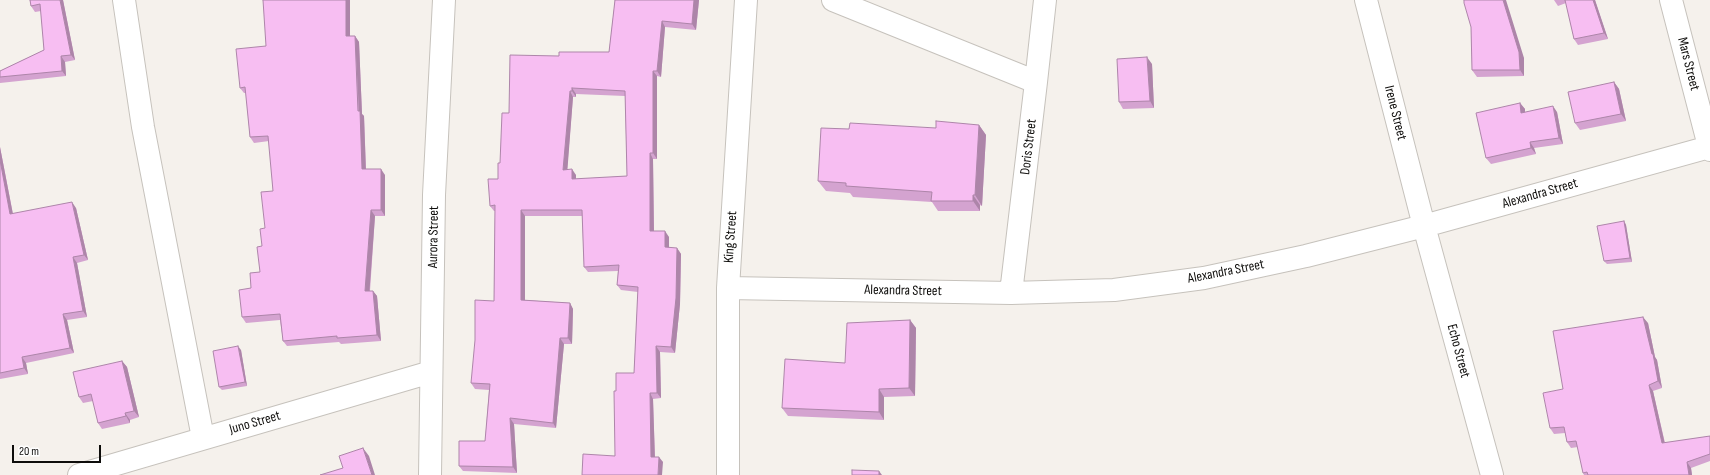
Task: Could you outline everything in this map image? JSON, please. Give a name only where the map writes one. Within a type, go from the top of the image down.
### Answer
[{"type":"street","points":[[124,0],[143,127],[203,438]]},
{"type":"street","name":"Aurora Street","points":[[430,475],[434,195],[444,0]]},
{"type":"street","name":"King Street","points":[[728,475],[728,288],[746,0]]},
{"type":"street","points":[[833,0],[1036,82]]},
{"type":"street","name":"Doris Street","points":[[1011,293],[1045,0]]},
{"type":"street","name":"Irene Street","points":[[1366,0],[1424,226]]},
{"type":"street","name":"Mars Street","points":[[1671,0],[1710,149]]},
{"type":"street","name":"Alexandra Street","points":[[728,288],[1011,293],[1114,290],[1204,278],[1306,256],[1424,226],[1710,149]]},
{"type":"street","name":"Echo Street","points":[[1424,226],[1492,475]]},
{"type":"street","name":"Juno Street","points":[[79,475],[431,372]]},
{"type":"building","points":[[30,0],[60,0],[71,55],[61,56],[62,71],[0,77],[0,71],[44,50],[40,4],[31,6]]},
{"type":"building","points":[[263,0],[346,0],[346,36],[355,36],[362,169],[381,169],[381,210],[371,210],[365,291],[373,291],[377,335],[337,338],[337,336],[283,341],[280,314],[242,317],[239,290],[251,288],[250,273],[260,272],[257,247],[262,246],[260,229],[265,228],[261,192],[273,191],[268,136],[250,137],[245,87],[240,88],[236,49],[266,46]]},
{"type":"building","points":[[615,0],[694,0],[692,24],[662,21],[657,71],[653,71],[653,153],[650,153],[650,231],[665,231],[665,247],[677,248],[676,298],[671,347],[656,346],[657,393],[650,393],[651,457],[659,457],[658,475],[582,475],[583,454],[615,456],[614,391],[616,391],[616,373],[634,373],[638,287],[617,285],[619,265],[584,267],[582,210],[521,210],[521,300],[570,303],[568,338],[560,338],[553,423],[510,418],[513,467],[459,466],[459,441],[485,441],[490,384],[471,383],[475,340],[475,300],[494,301],[495,205],[490,206],[488,179],[498,179],[502,113],[509,113],[510,55],[559,56],[559,52],[609,52]],"holes":[[[572,88],[625,91],[627,176],[572,179],[572,169],[563,170],[570,91],[572,91]]]},
{"type":"building","points":[[1464,0],[1503,0],[1519,52],[1520,70],[1472,70],[1471,27]]},
{"type":"building","points":[[1565,0],[1593,0],[1604,33],[1574,39]]},
{"type":"building","points":[[1147,57],[1150,101],[1119,102],[1117,59]]},
{"type":"building","points":[[1614,82],[1621,114],[1575,123],[1568,92]]},
{"type":"building","points":[[1520,103],[1521,113],[1553,106],[1559,138],[1530,142],[1531,148],[1486,158],[1476,113]]},
{"type":"building","points":[[936,121],[979,125],[975,195],[973,195],[973,201],[931,201],[932,192],[846,186],[846,183],[818,181],[821,128],[849,129],[850,123],[936,128]]},
{"type":"building","points":[[0,160],[10,214],[72,202],[84,255],[73,257],[83,311],[63,314],[70,348],[22,357],[24,368],[0,373]]},
{"type":"building","points":[[1624,221],[1630,258],[1604,261],[1597,226]]},
{"type":"building","points":[[1643,317],[1653,354],[1658,381],[1649,385],[1662,443],[1710,436],[1710,454],[1687,462],[1689,475],[1588,475],[1587,472],[1583,473],[1576,441],[1567,442],[1564,427],[1550,428],[1543,393],[1563,389],[1553,331]]},
{"type":"building","points":[[910,320],[909,388],[879,389],[879,412],[782,408],[785,359],[845,363],[847,323]]},
{"type":"building","points":[[238,346],[245,382],[219,387],[213,351]]},
{"type":"building","points":[[122,361],[134,411],[125,413],[126,416],[98,423],[91,394],[79,397],[73,372]]},
{"type":"building","points":[[363,448],[372,475],[320,475],[343,468],[339,456]]},
{"type":"building","points":[[852,470],[879,471],[879,475],[852,475]]}]
